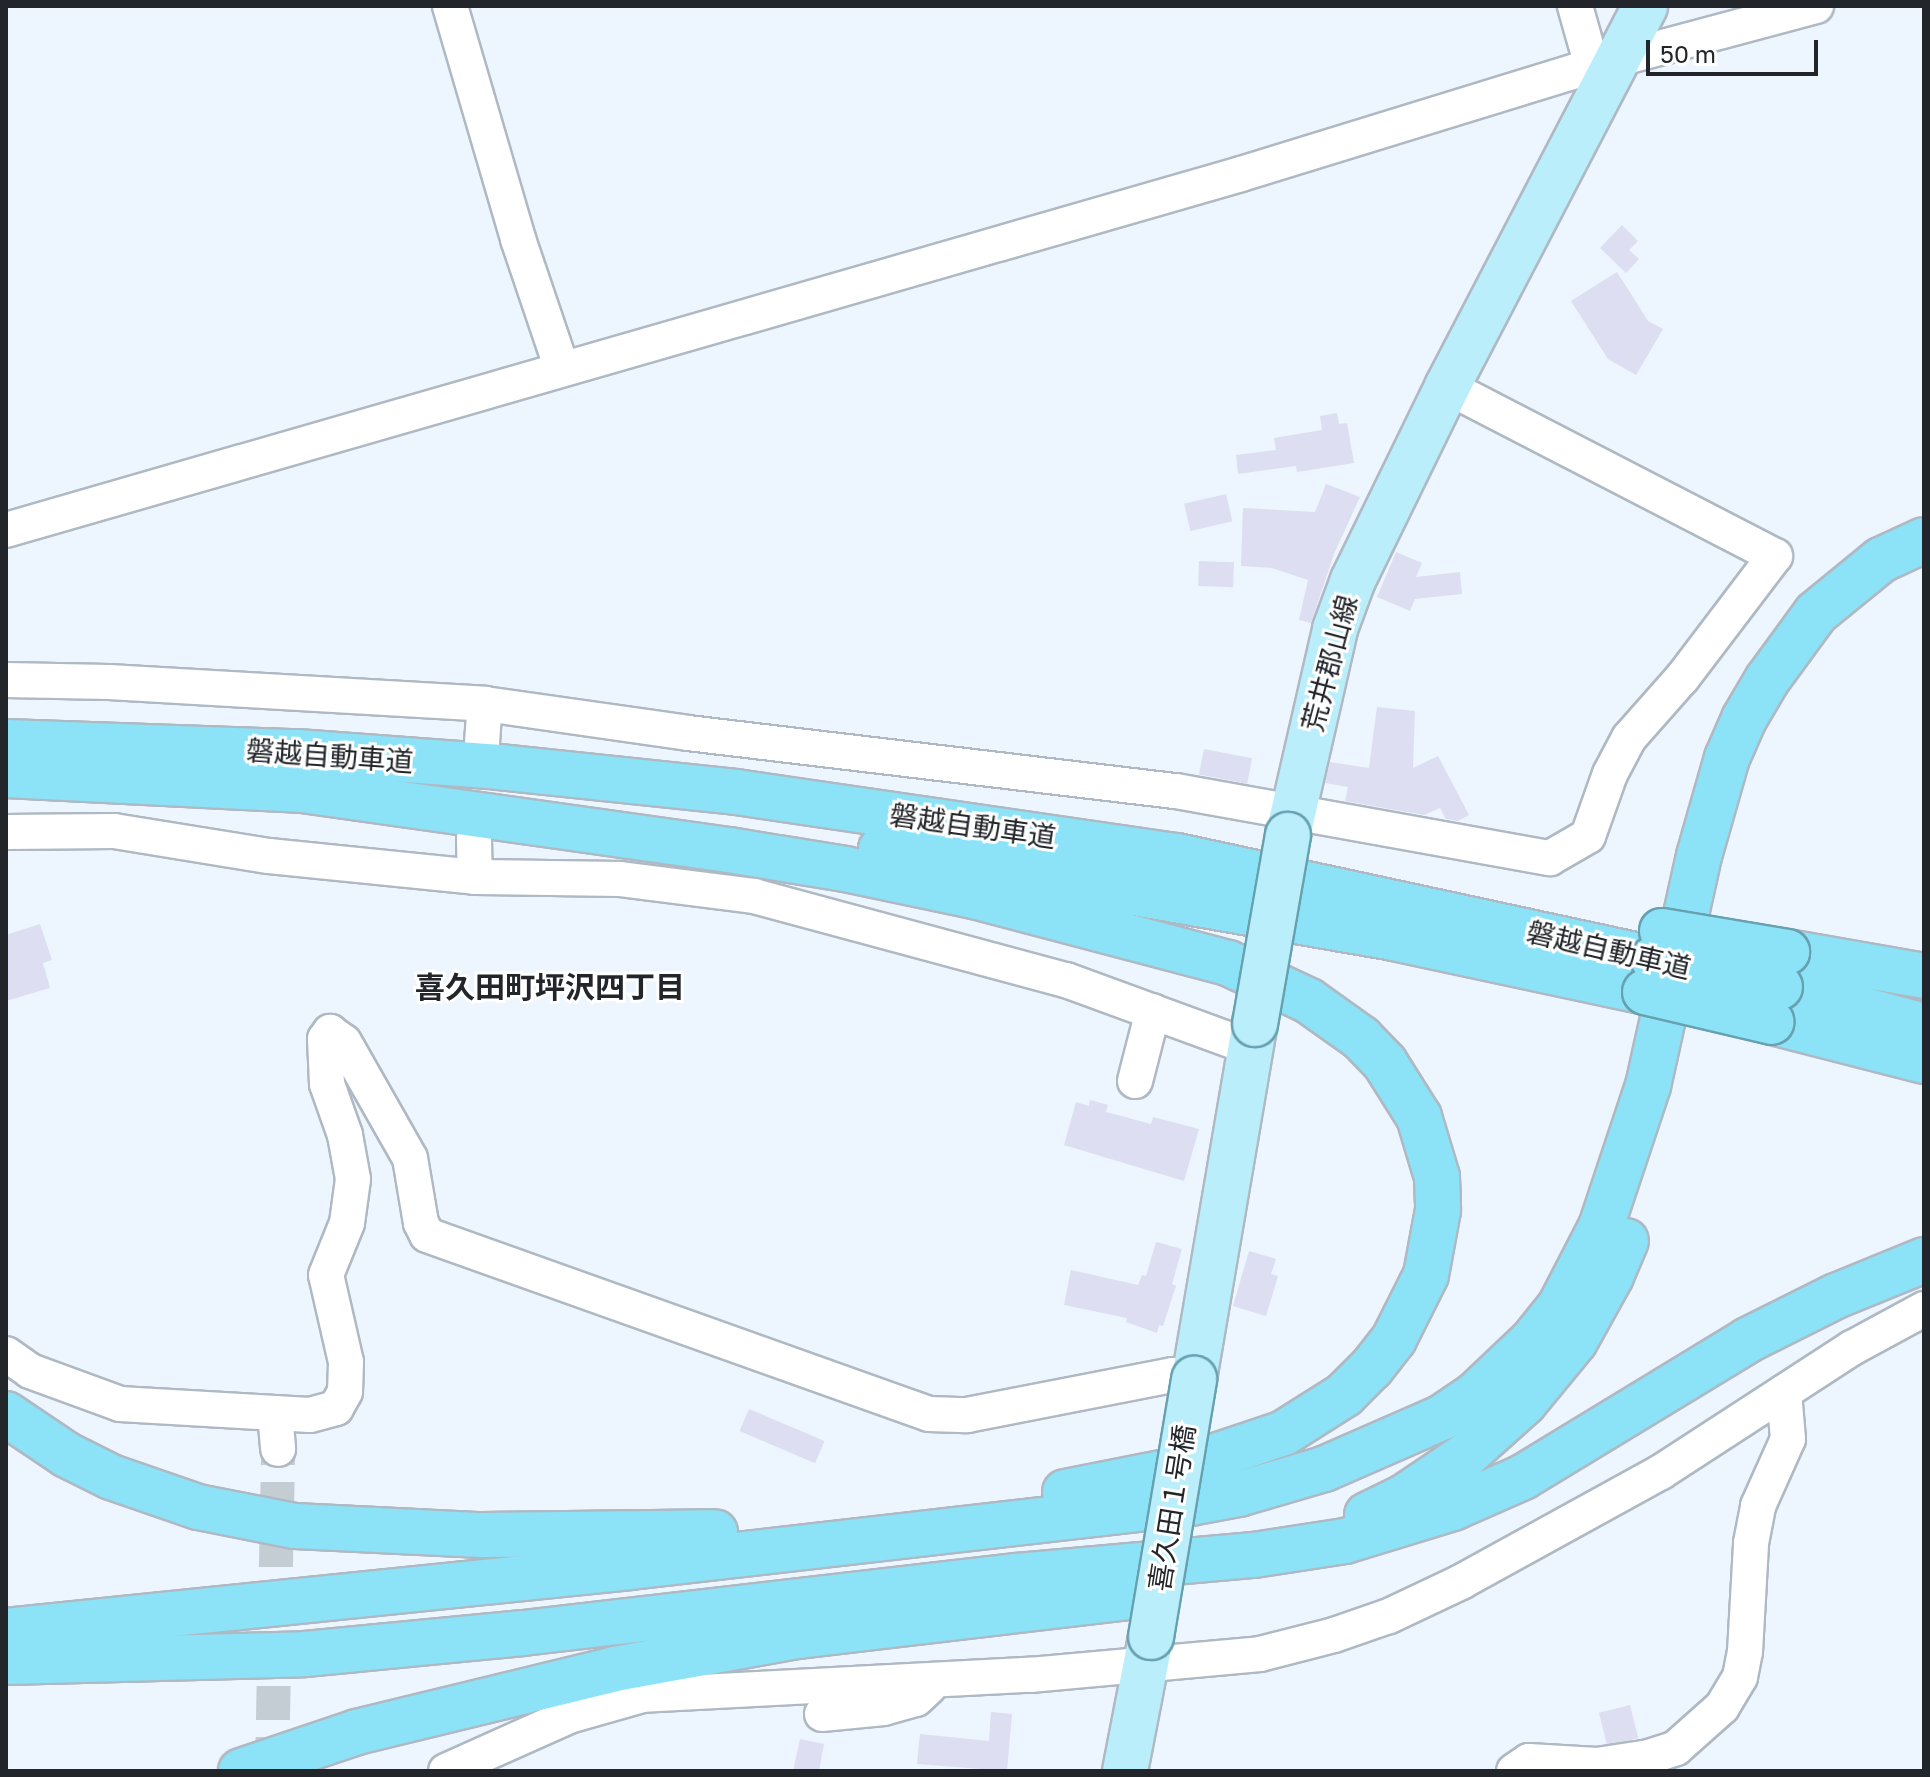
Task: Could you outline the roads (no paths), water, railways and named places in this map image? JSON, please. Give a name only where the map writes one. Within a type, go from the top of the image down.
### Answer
[{"type":"highway","points":[[6,1630],[1120,1513],[1203,1501],[1281,1482],[1405,1437],[1475,1395],[1506,1369],[1560,1306],[1581,1270],[1601,1227],[1639,1120],[1699,856],[1727,758],[1744,719],[1767,680],[1816,613],[1881,560],[1924,540]]},
{"type":"highway","points":[[1254,1555],[1370,1514],[1436,1477],[1485,1440],[1524,1403],[1575,1341],[1611,1276],[1657,1156],[1683,1066],[1734,833],[1766,740],[1800,680],[1843,626],[1868,603],[1924,569]]},
{"type":"highway","name":"磐越自動車道","points":[[6,742],[297,752],[499,767],[736,792],[1177,856],[1780,987],[1924,1026]]},
{"type":"highway","name":"磐越自動車道","points":[[6,775],[506,803],[712,825],[970,862],[1394,938],[1653,961]]},
{"type":"highway","points":[[295,789],[729,850],[845,869],[978,897],[1228,963],[1309,1001],[1361,1038],[1385,1063],[1419,1117],[1437,1177],[1438,1210],[1426,1275],[1394,1339],[1344,1395],[1284,1433],[1171,1471],[1039,1496]]},
{"type":"highway","points":[[1177,856],[1403,882],[1653,961],[1780,987],[1924,976]]},
{"type":"highway","name":"磐越自動車道","points":[[1780,987],[1924,1061]]},
{"type":"highway","points":[[6,1630],[150,1610],[357,1572],[1166,1483],[1249,1468],[1367,1428],[1439,1391],[1503,1343],[1553,1285],[1599,1209],[1639,1120]]},
{"type":"highway","points":[[6,1662],[305,1654],[523,1633],[1017,1576],[1254,1555],[1381,1532],[1489,1493],[1561,1456],[1748,1340],[1836,1296],[1924,1260]]},
{"type":"highway","points":[[241,1771],[313,1745],[436,1710],[707,1651],[887,1623],[1260,1584],[1336,1572],[1408,1553],[1493,1521],[1562,1484],[1615,1451],[1761,1339],[1836,1296]]},
{"type":"highway","points":[[6,1414],[67,1455],[111,1477],[198,1507],[269,1522],[352,1531],[456,1534],[715,1532]]},
{"type":"highway","points":[[205,1771],[267,1737],[363,1703],[566,1652],[837,1597]]},
{"type":"main road","name":"荒井郡山線","points":[[1194,1379],[1291,822],[1335,629],[1353,580],[1604,64],[1645,6]]},
{"type":"main road","name":"喜久田１号橋","points":[[1148,1650],[1194,1379]]},
{"type":"main road","points":[[1125,1771],[1148,1650]]},
{"type":"street","points":[[450,6],[518,239],[562,369]]},
{"type":"street","points":[[1575,6],[1604,64]]},
{"type":"street","points":[[6,530],[1241,174],[1604,64],[1816,6]]},
{"type":"street","points":[[6,680],[109,682],[485,704],[688,733],[1176,791],[1291,822],[1550,858],[1569,850],[1588,836],[1610,774],[1629,738],[1683,677],[1775,556],[1447,387]]},
{"type":"street","points":[[482,743],[485,704]]},
{"type":"street","points":[[6,832],[114,831],[269,856],[475,877],[620,879],[754,896],[971,953],[1153,1011],[1252,1036]]},
{"type":"street","points":[[474,838],[475,877]]},
{"type":"street","points":[[1135,1081],[1153,1011]]},
{"type":"street","points":[[6,1354],[30,1371],[120,1404],[310,1415],[330,1410],[342,1400],[347,1379],[326,1275],[347,1223],[353,1179],[345,1135],[327,1084],[325,1039],[330,1032],[344,1042],[410,1158],[422,1230],[427,1235],[929,1414],[967,1415],[1173,1375],[1194,1379]]},
{"type":"street","points":[[446,1771],[569,1716],[642,1695],[934,1680],[1148,1650],[1260,1654],[1334,1635],[1389,1616],[1461,1582],[1661,1472],[1897,1321],[1924,1309]]},
{"type":"street","points":[[1514,1771],[1529,1761],[1597,1765],[1649,1757],[1676,1748],[1722,1707],[1740,1677],[1745,1652],[1751,1543],[1758,1506],[1788,1439],[1784,1392]]},
{"type":"street","points":[[275,1413],[278,1449]]},
{"type":"street","points":[[822,1714],[884,1708],[916,1699],[934,1680]]},
{"type":"tunnel","points":[[272,1771],[278,1449]]},
{"type":"district","name":"喜久田町坪沢四丁目","points":[[550,987]]}]
